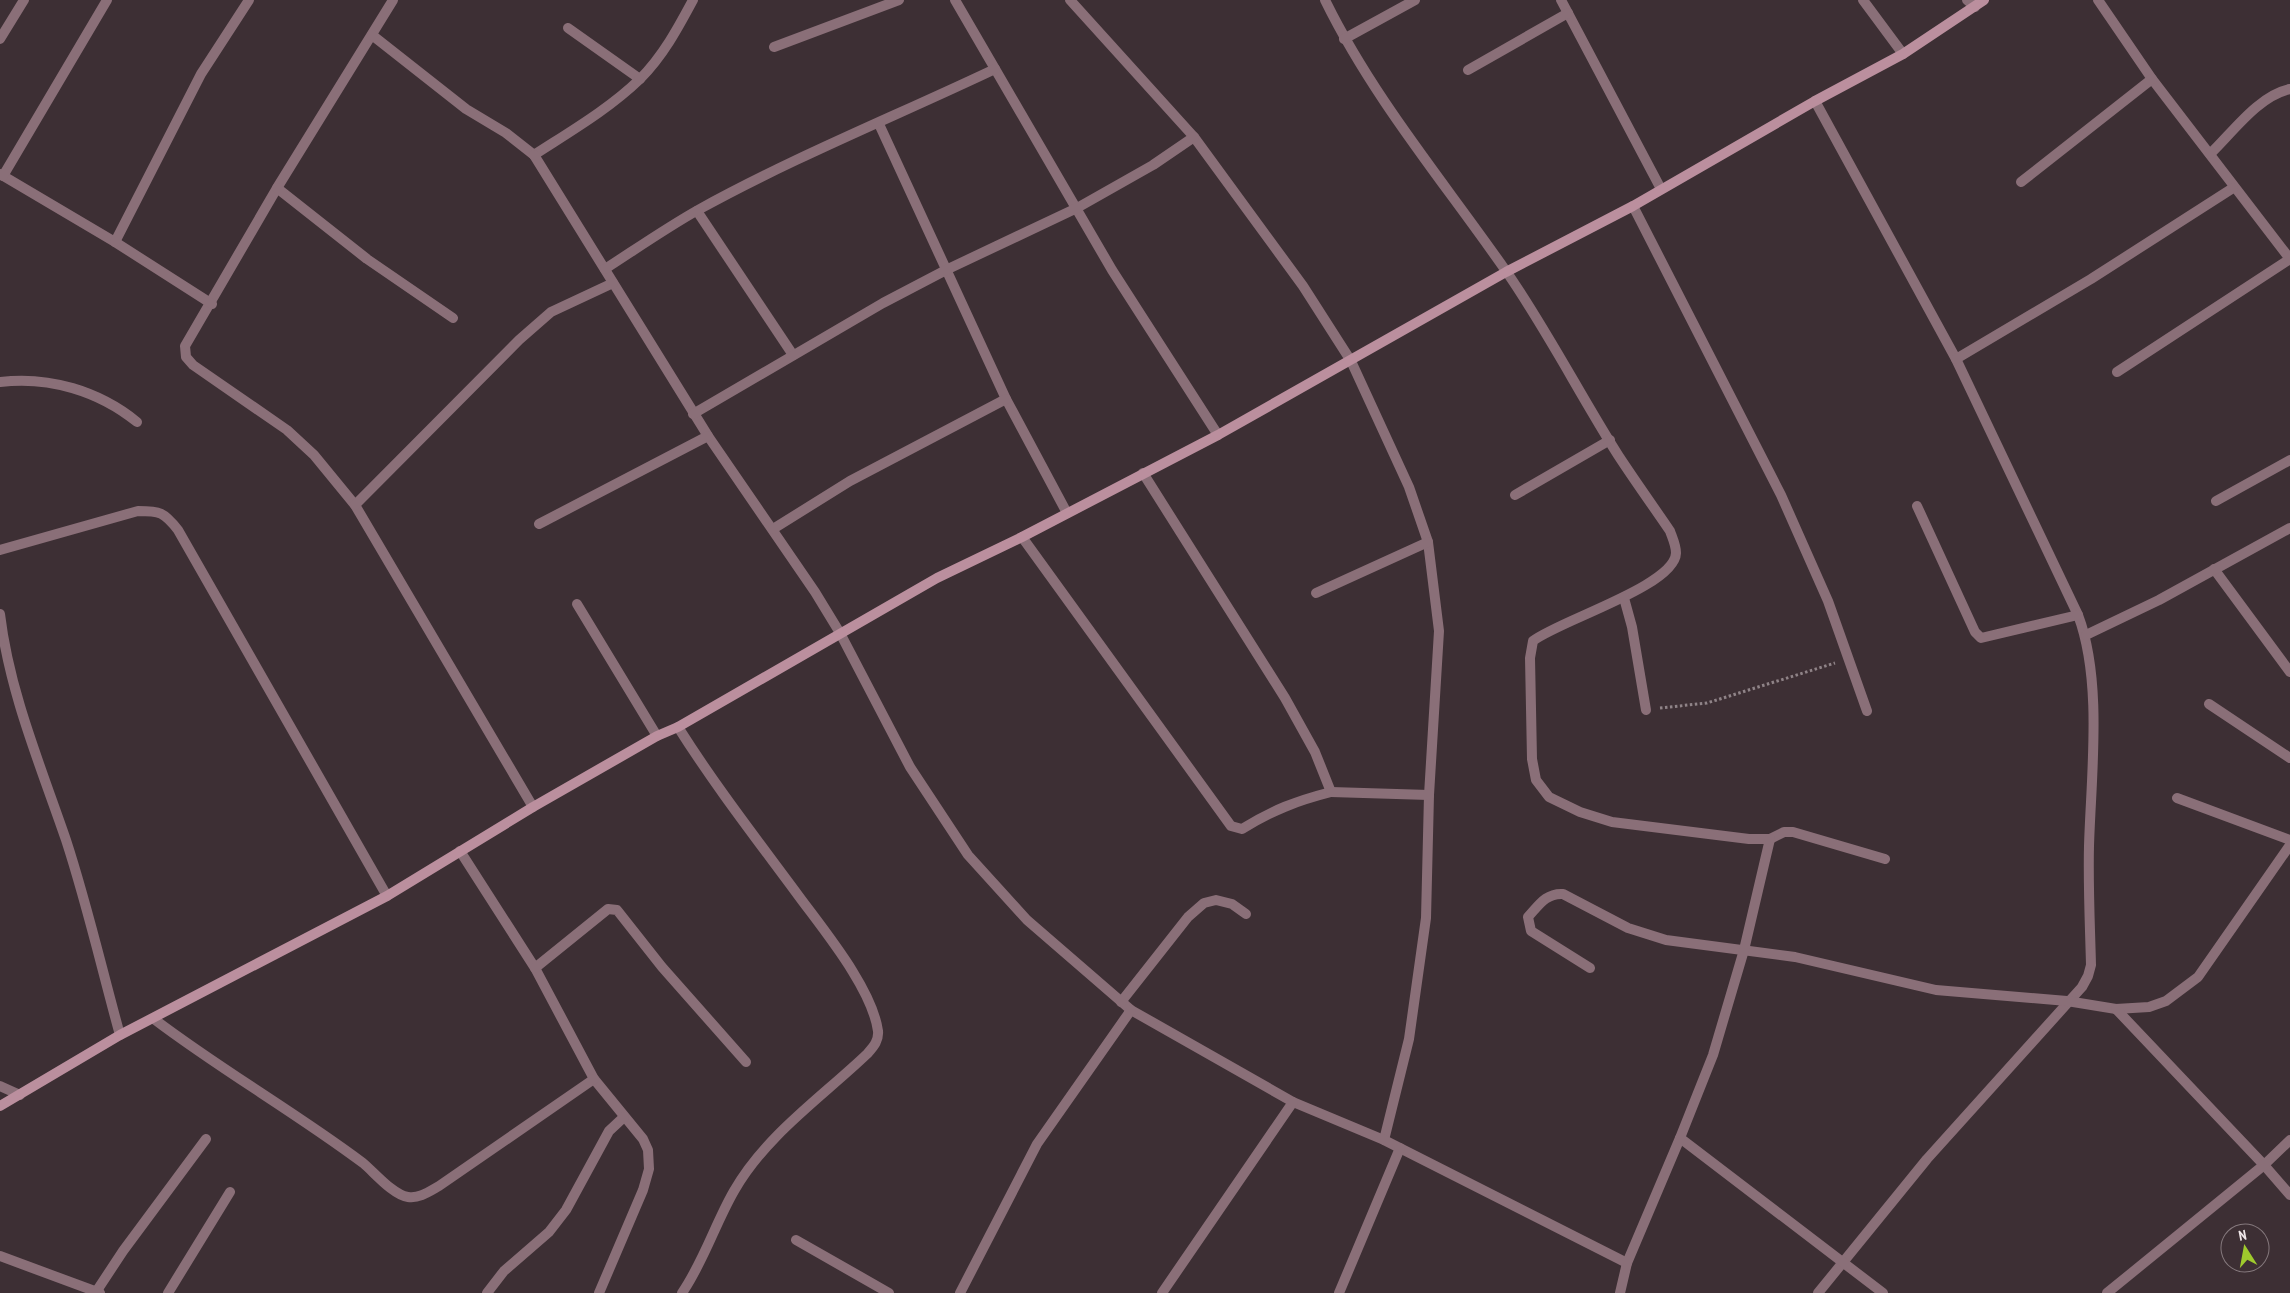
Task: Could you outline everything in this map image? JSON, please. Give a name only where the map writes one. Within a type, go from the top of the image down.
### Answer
[{"type":"street","points":[[0,39],[24,0]]},
{"type":"street","points":[[107,0],[1,175],[115,242],[212,304]]},
{"type":"street","points":[[115,242],[201,74],[249,0]]},
{"type":"street","points":[[393,0],[277,188],[212,304],[186,346],[186,357],[193,365],[287,430],[314,455],[355,505],[533,807]]},
{"type":"street","points":[[534,155],[595,115],[640,78],[670,42],[693,0]]},
{"type":"street","points":[[774,47],[899,0]]},
{"type":"street","points":[[955,0],[1112,270],[1218,435]]},
{"type":"street","points":[[1070,0],[1194,137],[1303,286],[1351,360],[1409,487],[1428,542],[1439,631],[1429,795],[1426,918],[1409,1040],[1384,1140]]},
{"type":"street","points":[[1325,0],[1344,39],[1391,111],[1506,272],[1610,440],[1670,531],[1676,554],[1672,562],[1656,578],[1624,598],[1545,632],[1533,641],[1530,658],[1532,759],[1536,780],[1549,797],[1580,812],[1612,822],[1725,837],[1770,839],[1784,832],[1793,832],[1885,859]]},
{"type":"street","points":[[1344,39],[1415,0]]},
{"type":"street","points":[[1561,0],[1661,189]]},
{"type":"street","points":[[1863,0],[1903,54]]},
{"type":"street","points":[[0,1106],[20,1096],[120,1035],[154,1019],[387,896],[533,807],[657,736],[678,727],[937,578],[1022,537],[1218,435],[1506,272],[1633,206],[1815,101],[1903,54],[1971,3],[1984,0]]},
{"type":"street","points":[[2098,0],[2152,80],[2210,154],[2233,188],[2290,259],[2117,372]]},
{"type":"street","points":[[1468,70],[1568,13]]},
{"type":"street","points":[[568,28],[640,78]]},
{"type":"street","points":[[372,35],[466,109],[506,133],[534,155],[693,414],[772,529],[840,633],[910,768],[968,855],[1027,920],[1131,1010],[1293,1102],[1384,1140],[1627,1263]]},
{"type":"street","points":[[605,268],[697,211],[818,149],[879,124],[995,69]]},
{"type":"street","points":[[2021,182],[2152,80]]},
{"type":"street","points":[[2210,154],[2264,100],[2279,91],[2290,89]]},
{"type":"street","points":[[1815,101],[1956,359],[2078,615],[2086,635],[2092,699],[2089,848],[2091,965],[2088,976],[2082,987],[2067,1001],[1927,1159],[1818,1293]]},
{"type":"street","points":[[879,124],[948,269],[1006,399],[1067,513]]},
{"type":"street","points":[[693,414],[883,303],[948,269],[1077,208],[1153,165],[1194,137]]},
{"type":"street","points":[[277,188],[367,259],[454,318]]},
{"type":"street","points":[[1956,359],[2091,279],[2233,188]]},
{"type":"street","points":[[1633,206],[1781,495],[1828,602],[1867,711]]},
{"type":"street","points":[[697,211],[793,355]]},
{"type":"street","points":[[355,505],[472,387],[498,358],[532,328],[551,312],[613,283]]},
{"type":"street","points":[[0,382],[37,381],[77,389],[111,402],[137,422]]},
{"type":"street","points":[[772,529],[850,481],[1006,399]]},
{"type":"street","points":[[539,524],[708,436]]},
{"type":"street","points":[[1514,495],[1610,440]]},
{"type":"street","points":[[2216,501],[2290,460]]},
{"type":"street","points":[[1142,473],[1277,684],[1315,752],[1331,792]]},
{"type":"street","points":[[1917,506],[1975,632],[1981,638],[2078,615]]},
{"type":"street","points":[[0,550],[138,511],[157,511],[168,516],[178,530],[387,896]]},
{"type":"street","points":[[2086,635],[2159,600],[2290,528]]},
{"type":"street","points":[[1022,537],[1231,826],[1242,829],[1271,811],[1294,801],[1331,792],[1429,795]]},
{"type":"street","points":[[1316,593],[1428,542]]},
{"type":"street","points":[[2214,569],[2290,672]]},
{"type":"street","points":[[1624,598],[1632,627],[1646,710]]},
{"type":"street","points":[[577,604],[657,736]]},
{"type":"street","points":[[0,614],[2,642],[29,732],[67,843],[120,1035]]},
{"type":"street","points":[[2209,704],[2290,758]]},
{"type":"street","points":[[678,727],[712,780],[858,980],[876,1021],[878,1034],[876,1044],[867,1054],[780,1132],[748,1171],[734,1190],[700,1265],[682,1293]]},
{"type":"street","points":[[2176,798],[2290,840]]},
{"type":"street","points":[[1620,1293],[1627,1263],[1713,1055],[1744,950],[1770,839]]},
{"type":"street","points":[[1590,968],[1531,931],[1528,925],[1528,917],[1544,899],[1553,893],[1563,894],[1628,928],[1666,940],[1795,958],[1936,990],[2067,1001],[2116,1009],[2149,1007],[2166,1001],[2198,977],[2290,846]]},
{"type":"street","points":[[460,851],[535,968],[594,1079],[648,1150],[649,1169],[643,1190],[599,1293]]},
{"type":"street","points":[[1121,1002],[1177,931],[1204,903],[1216,900],[1232,904],[1246,914]]},
{"type":"street","points":[[535,968],[612,908],[617,910],[662,967],[746,1062]]},
{"type":"street","points":[[2116,1009],[2264,1165],[2290,1195]]},
{"type":"street","points":[[960,1293],[1037,1144],[1131,1010]]},
{"type":"street","points":[[154,1019],[202,1056],[316,1129],[388,1186],[407,1198],[420,1196],[440,1186],[594,1079]]},
{"type":"street","points":[[0,1086],[20,1096]]},
{"type":"street","points":[[1166,1292],[1293,1102]]},
{"type":"street","points":[[487,1293],[504,1271],[549,1232],[566,1210],[609,1131],[624,1117]]},
{"type":"street","points":[[1680,1138],[1883,1293]]},
{"type":"street","points":[[0,1256],[98,1292],[122,1251],[206,1139]]},
{"type":"street","points":[[2107,1293],[2264,1165],[2290,1140]]},
{"type":"street","points":[[1339,1293],[1400,1148]]},
{"type":"street","points":[[168,1293],[230,1192]]},
{"type":"street","points":[[796,1240],[889,1293]]},
{"type":"path","points":[[1646,710],[1707,704],[1847,658]]}]
